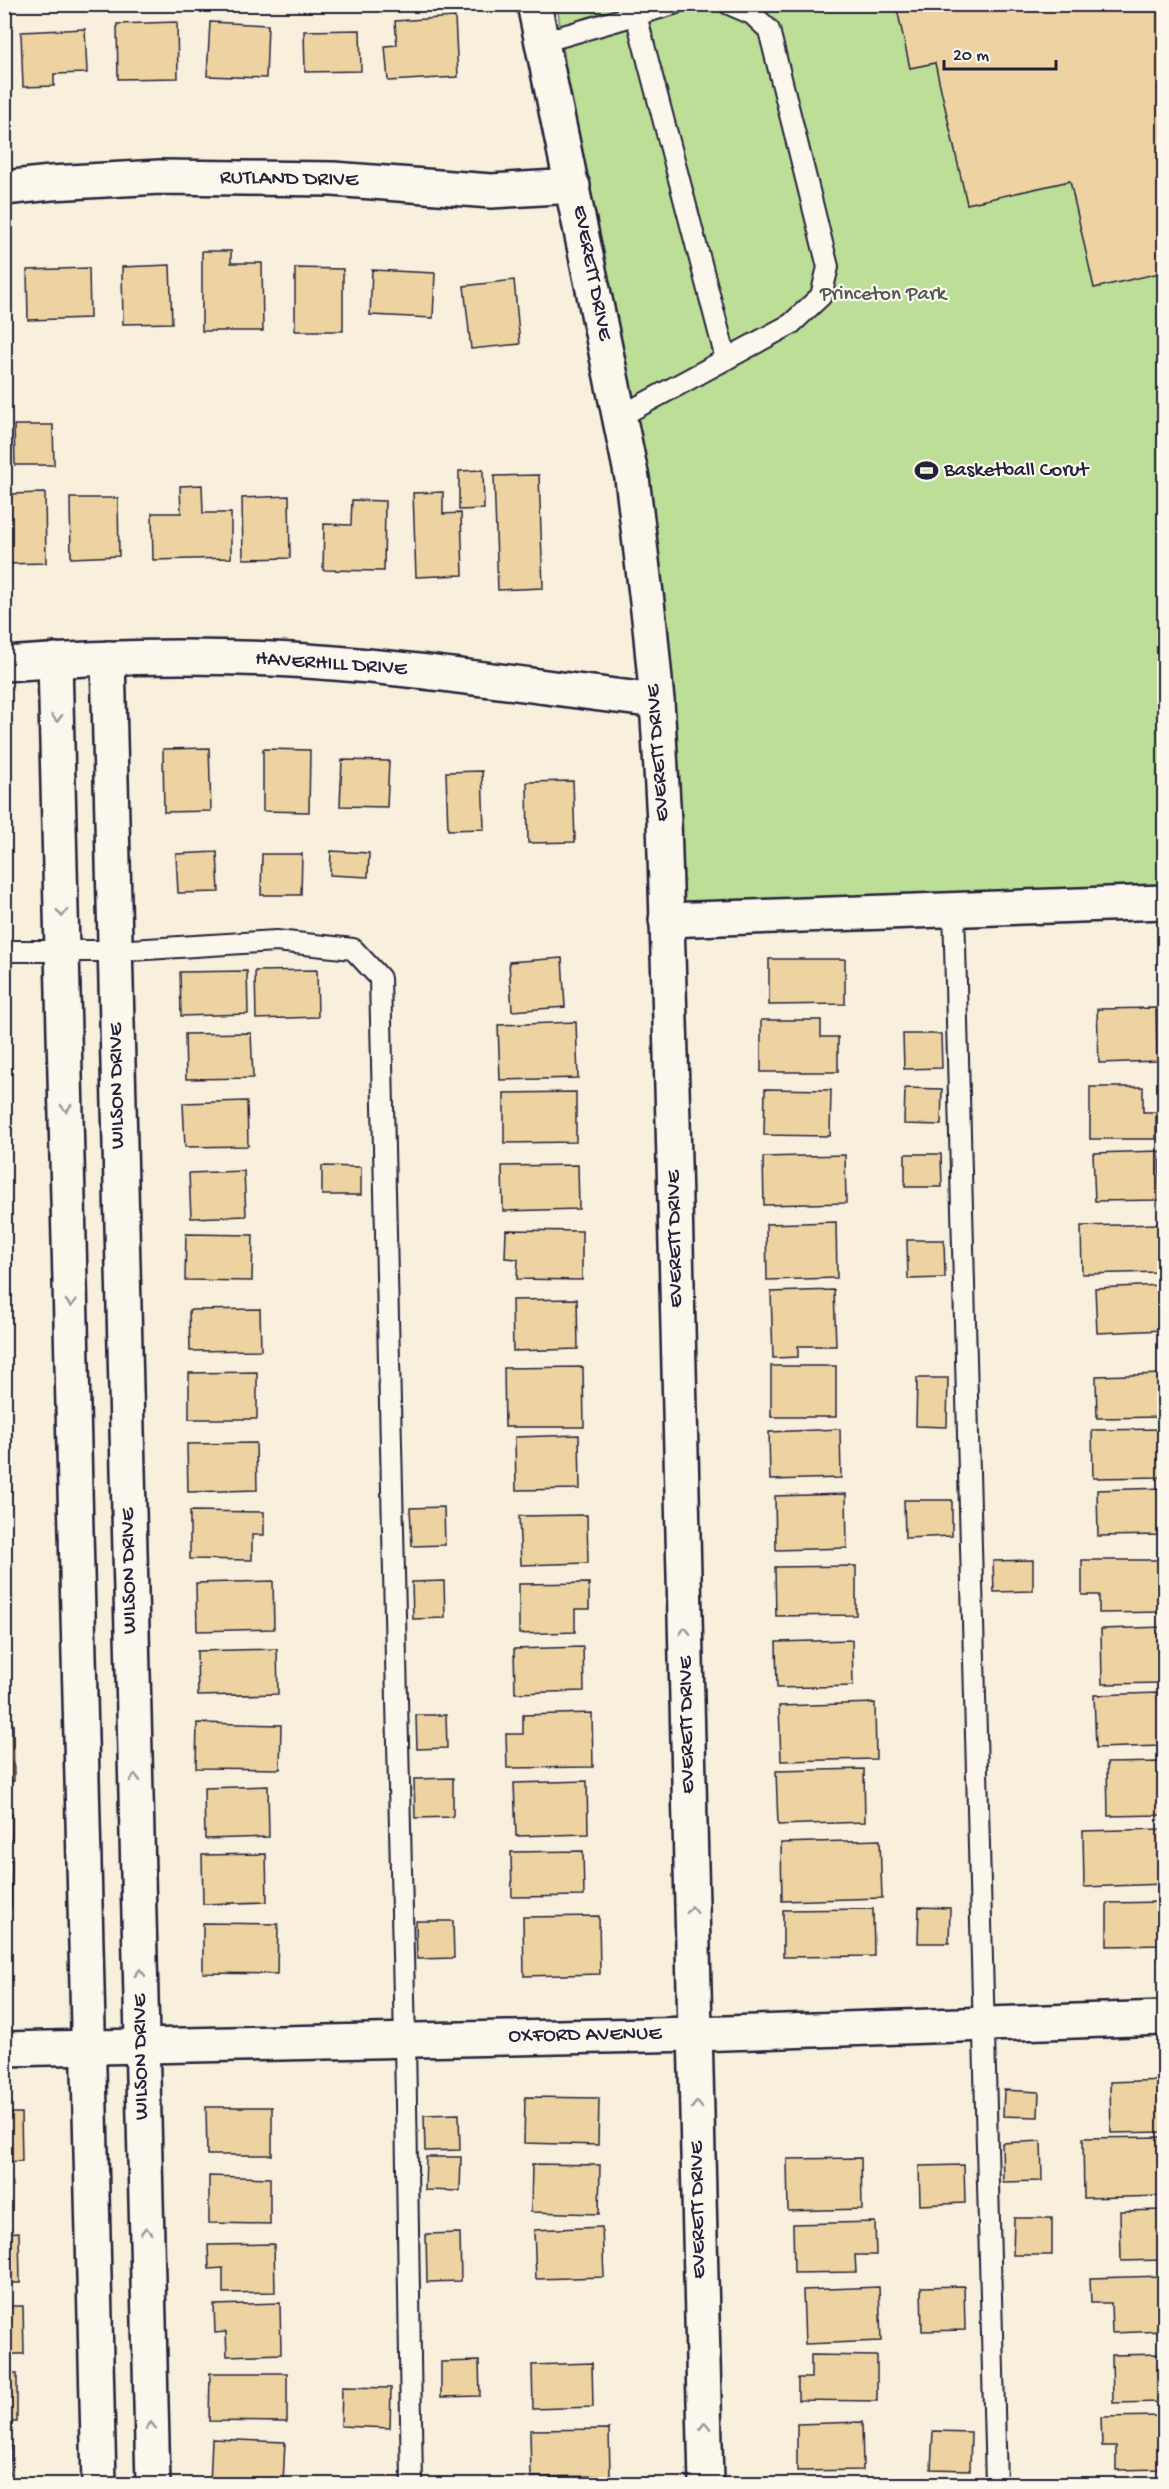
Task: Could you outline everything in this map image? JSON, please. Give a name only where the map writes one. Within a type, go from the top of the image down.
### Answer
[{"type":"street","name":"EVERETT DRIVE","points":[[534,4],[632,478],[657,701],[664,821],[673,1121],[706,2484]]},
{"type":"street","name":"RUTLAND DRIVE","points":[[4,188],[160,177],[333,179],[491,190],[573,186]]},
{"type":"street","name":"HAVERHILL DRIVE","points":[[4,664],[108,658],[274,659],[405,670],[657,701]]},
{"type":"street","name":"WILSON DRIVE","points":[[108,658],[153,2484]]},
{"type":"street","points":[[56,660],[99,2484]]},
{"type":"street","points":[[666,920],[1164,902]]},
{"type":"street","name":"OXFORD AVENUE","points":[[4,2049],[695,2034],[1164,2018]]},
{"type":"lane","points":[[542,42],[674,4]]},
{"type":"lane","points":[[620,417],[791,324],[821,296],[828,267],[769,30],[752,14],[729,4]]},
{"type":"lane","points":[[636,15],[726,359]]},
{"type":"lane","points":[[954,909],[996,2484]]},
{"type":"lane","points":[[4,951],[115,951],[276,941],[353,949],[380,978],[405,2040],[412,2484]]},
{"type":"green space","name":"Princeton Park","points":[[557,5],[1164,5],[1164,902],[666,920],[605,341]]},
{"type":"building","points":[[896,4],[1164,4],[1164,272],[1094,288],[1070,181],[967,204],[935,63],[910,68]]},
{"type":"building","points":[[455,17],[458,77],[388,81],[385,46],[397,45],[395,21]]},
{"type":"building","points":[[177,22],[178,78],[118,79],[117,24]]},
{"type":"building","points":[[210,22],[268,25],[266,78],[207,76]]},
{"type":"building","points":[[85,29],[87,73],[54,74],[54,86],[23,87],[21,32]]},
{"type":"building","points":[[360,30],[361,71],[305,72],[304,31]]},
{"type":"building","points":[[202,251],[231,251],[231,263],[262,263],[263,331],[202,331]]},
{"type":"building","points":[[170,265],[172,323],[123,324],[122,267]]},
{"type":"building","points":[[89,268],[90,318],[28,320],[27,270]]},
{"type":"building","points":[[295,268],[343,269],[343,331],[295,331]]},
{"type":"building","points":[[372,270],[435,273],[433,318],[370,315]]},
{"type":"building","points":[[514,280],[520,344],[471,349],[464,286]]},
{"type":"building","points":[[14,425],[53,425],[54,465],[15,465]]},
{"type":"building","points":[[483,470],[484,509],[459,510],[459,471]]},
{"type":"building","points":[[539,475],[543,588],[498,590],[494,476]]},
{"type":"building","points":[[202,485],[203,513],[231,513],[231,558],[153,560],[152,513],[181,513],[180,486]]},
{"type":"building","points":[[443,492],[443,514],[461,513],[463,575],[416,577],[413,493]]},
{"type":"building","points":[[45,493],[46,563],[4,564],[4,517],[10,517],[10,494]]},
{"type":"building","points":[[289,496],[290,558],[243,559],[242,498]]},
{"type":"building","points":[[70,498],[118,498],[119,556],[71,558]]},
{"type":"building","points":[[352,500],[385,501],[384,571],[323,570],[324,524],[351,525]]},
{"type":"building","points":[[209,748],[211,811],[164,812],[163,749]]},
{"type":"building","points":[[263,749],[310,750],[309,812],[263,811]]},
{"type":"building","points":[[342,760],[389,761],[387,807],[340,806]]},
{"type":"building","points":[[482,771],[484,829],[448,830],[446,772]]},
{"type":"building","points":[[573,781],[575,842],[528,843],[527,782]]},
{"type":"building","points":[[331,851],[369,853],[368,877],[330,875]]},
{"type":"building","points":[[217,852],[219,892],[178,893],[176,854]]},
{"type":"building","points":[[262,854],[302,854],[301,895],[261,895]]},
{"type":"building","points":[[562,958],[565,1007],[512,1011],[509,962]]},
{"type":"building","points":[[769,959],[845,959],[845,1004],[769,1005]]},
{"type":"building","points":[[317,970],[318,1017],[256,1019],[255,971]]},
{"type":"building","points":[[247,971],[248,1014],[181,1016],[180,972]]},
{"type":"building","points":[[1156,1008],[1157,1061],[1099,1063],[1097,1009]]},
{"type":"building","points":[[761,1020],[821,1020],[821,1037],[838,1037],[838,1072],[761,1072]]},
{"type":"building","points":[[576,1022],[578,1078],[500,1080],[498,1025]]},
{"type":"building","points":[[251,1033],[253,1078],[186,1079],[185,1034]]},
{"type":"building","points":[[903,1034],[941,1034],[942,1068],[904,1069]]},
{"type":"building","points":[[1090,1087],[1143,1087],[1143,1112],[1156,1112],[1156,1139],[1090,1139]]},
{"type":"building","points":[[905,1088],[942,1089],[941,1125],[904,1124]]},
{"type":"building","points":[[765,1089],[831,1090],[830,1136],[764,1135]]},
{"type":"building","points":[[576,1092],[576,1142],[504,1143],[504,1093]]},
{"type":"building","points":[[247,1101],[248,1146],[185,1147],[183,1103]]},
{"type":"building","points":[[1159,1151],[1160,1200],[1095,1201],[1093,1153]]},
{"type":"building","points":[[905,1154],[941,1154],[942,1187],[905,1187]]},
{"type":"building","points":[[845,1155],[846,1203],[764,1205],[763,1157]]},
{"type":"building","points":[[578,1165],[579,1209],[503,1211],[502,1166]]},
{"type":"building","points":[[322,1166],[361,1167],[361,1195],[322,1195]]},
{"type":"building","points":[[244,1171],[246,1216],[191,1218],[189,1173]]},
{"type":"building","points":[[836,1222],[837,1278],[767,1280],[766,1224]]},
{"type":"building","points":[[1160,1224],[1161,1272],[1082,1274],[1081,1226]]},
{"type":"building","points":[[506,1230],[582,1231],[582,1280],[517,1279],[518,1259],[505,1258]]},
{"type":"building","points":[[186,1234],[253,1235],[252,1281],[185,1280]]},
{"type":"building","points":[[907,1240],[944,1240],[945,1278],[908,1279]]},
{"type":"building","points":[[1162,1285],[1164,1330],[1097,1333],[1095,1288]]},
{"type":"building","points":[[834,1290],[836,1346],[798,1346],[798,1357],[773,1358],[771,1292]]},
{"type":"building","points":[[577,1299],[578,1349],[513,1351],[512,1300]]},
{"type":"building","points":[[260,1309],[261,1350],[190,1351],[189,1310]]},
{"type":"building","points":[[771,1366],[836,1366],[836,1417],[771,1417]]},
{"type":"building","points":[[583,1367],[584,1427],[505,1427],[504,1368]]},
{"type":"building","points":[[257,1372],[257,1419],[189,1419],[189,1373]]},
{"type":"building","points":[[1164,1374],[1164,1417],[1097,1418],[1096,1376]]},
{"type":"building","points":[[917,1378],[948,1378],[947,1427],[916,1426]]},
{"type":"building","points":[[840,1429],[841,1478],[770,1480],[769,1432]]},
{"type":"building","points":[[1164,1429],[1164,1477],[1093,1478],[1092,1430]]},
{"type":"building","points":[[579,1435],[580,1489],[516,1490],[515,1437]]},
{"type":"building","points":[[256,1443],[257,1490],[188,1492],[187,1444]]},
{"type":"building","points":[[1164,1488],[1164,1535],[1098,1536],[1097,1490]]},
{"type":"building","points":[[846,1494],[847,1548],[776,1550],[775,1496]]},
{"type":"building","points":[[904,1500],[952,1500],[952,1536],[905,1538]]},
{"type":"building","points":[[444,1507],[445,1545],[412,1546],[410,1508]]},
{"type":"building","points":[[190,1511],[264,1512],[264,1535],[252,1535],[252,1560],[190,1559]]},
{"type":"building","points":[[587,1515],[588,1563],[521,1565],[519,1516]]},
{"type":"building","points":[[1033,1560],[1033,1591],[994,1592],[993,1561]]},
{"type":"building","points":[[1082,1560],[1164,1560],[1164,1612],[1099,1613],[1099,1595],[1082,1595]]},
{"type":"building","points":[[856,1566],[856,1615],[776,1616],[775,1567]]},
{"type":"building","points":[[273,1581],[274,1629],[197,1631],[196,1583]]},
{"type":"building","points":[[444,1581],[445,1618],[413,1619],[412,1582]]},
{"type":"building","points":[[589,1583],[589,1609],[575,1609],[575,1632],[519,1634],[519,1584]]},
{"type":"building","points":[[4,1584],[7,1584],[9,1639],[4,1639]]},
{"type":"building","points":[[1164,1627],[1164,1683],[1102,1684],[1101,1629]]},
{"type":"building","points":[[852,1640],[853,1686],[777,1688],[776,1642]]},
{"type":"building","points":[[583,1647],[584,1691],[515,1693],[514,1649]]},
{"type":"building","points":[[277,1649],[278,1694],[198,1696],[197,1651]]},
{"type":"building","points":[[4,1656],[7,1656],[8,1713],[4,1713]]},
{"type":"building","points":[[1159,1693],[1161,1746],[1096,1748],[1094,1695]]},
{"type":"building","points":[[875,1703],[876,1759],[781,1761],[779,1706]]},
{"type":"building","points":[[592,1713],[593,1767],[507,1768],[506,1734],[523,1734],[523,1715]]},
{"type":"building","points":[[416,1715],[446,1715],[447,1748],[417,1749]]},
{"type":"building","points":[[197,1723],[281,1725],[280,1769],[196,1768]]},
{"type":"building","points":[[4,1724],[13,1724],[14,1781],[4,1782]]},
{"type":"building","points":[[1161,1762],[1162,1815],[1108,1816],[1107,1763]]},
{"type":"building","points":[[864,1769],[865,1822],[778,1825],[776,1771]]},
{"type":"building","points":[[453,1778],[453,1817],[415,1818],[414,1779]]},
{"type":"building","points":[[587,1781],[588,1834],[516,1836],[514,1783]]},
{"type":"building","points":[[268,1786],[269,1837],[205,1839],[204,1788]]},
{"type":"building","points":[[12,1814],[12,1839],[4,1839],[4,1815]]},
{"type":"building","points":[[1164,1829],[1164,1884],[1084,1887],[1083,1831]]},
{"type":"building","points":[[880,1840],[882,1898],[782,1901],[781,1843]]},
{"type":"building","points":[[583,1851],[584,1896],[512,1897],[511,1852]]},
{"type":"building","points":[[266,1854],[267,1902],[203,1904],[202,1855]]},
{"type":"building","points":[[4,1860],[12,1860],[11,1908],[4,1908]]},
{"type":"building","points":[[1164,1902],[1164,1945],[1107,1946],[1107,1903]]},
{"type":"building","points":[[919,1907],[950,1908],[949,1943],[918,1943]]},
{"type":"building","points":[[873,1909],[874,1956],[783,1957],[783,1910]]},
{"type":"building","points":[[599,1916],[600,1974],[524,1976],[523,1917]]},
{"type":"building","points":[[416,1921],[453,1921],[454,1958],[417,1959]]},
{"type":"building","points":[[203,1923],[278,1924],[277,1974],[203,1973]]},
{"type":"building","points":[[1164,2080],[1164,2132],[1111,2133],[1110,2082]]},
{"type":"building","points":[[1004,2090],[1039,2092],[1038,2117],[1003,2116]]},
{"type":"building","points":[[525,2097],[599,2098],[598,2145],[524,2143]]},
{"type":"building","points":[[206,2107],[272,2107],[272,2155],[207,2155]]},
{"type":"building","points":[[4,2113],[21,2113],[22,2161],[4,2162]]},
{"type":"building","points":[[459,2114],[460,2150],[425,2151],[424,2115]]},
{"type":"building","points":[[1164,2137],[1164,2196],[1084,2198],[1083,2138]]},
{"type":"building","points":[[1041,2141],[1042,2181],[1003,2182],[1002,2143]]},
{"type":"building","points":[[426,2157],[461,2157],[460,2191],[425,2190]]},
{"type":"building","points":[[861,2158],[862,2209],[788,2211],[787,2159]]},
{"type":"building","points":[[532,2164],[600,2165],[599,2214],[531,2212]]},
{"type":"building","points":[[964,2165],[965,2203],[920,2205],[919,2166]]},
{"type":"building","points":[[209,2176],[270,2178],[270,2224],[209,2223]]},
{"type":"building","points":[[1164,2210],[1164,2260],[1121,2261],[1120,2211]]},
{"type":"building","points":[[1014,2218],[1052,2218],[1052,2255],[1013,2255]]},
{"type":"building","points":[[875,2222],[876,2255],[855,2255],[856,2272],[794,2273],[793,2224]]},
{"type":"building","points":[[602,2227],[604,2277],[536,2279],[534,2230]]},
{"type":"building","points":[[19,2232],[20,2283],[4,2283],[4,2233]]},
{"type":"building","points":[[460,2233],[461,2281],[427,2282],[426,2234]]},
{"type":"building","points":[[274,2244],[275,2292],[223,2293],[223,2268],[209,2269],[208,2245]]},
{"type":"building","points":[[1164,2276],[1164,2331],[1112,2333],[1111,2303],[1091,2303],[1090,2278]]},
{"type":"building","points":[[964,2286],[965,2330],[922,2331],[921,2287]]},
{"type":"building","points":[[879,2287],[881,2341],[805,2344],[803,2290]]},
{"type":"building","points":[[280,2303],[281,2354],[227,2356],[226,2332],[215,2333],[214,2305]]},
{"type":"building","points":[[4,2306],[23,2306],[24,2354],[4,2354]]},
{"type":"building","points":[[1164,2354],[1164,2402],[1113,2403],[1112,2355]]},
{"type":"building","points":[[811,2355],[877,2356],[877,2401],[798,2400],[798,2378],[811,2378]]},
{"type":"building","points":[[479,2361],[480,2396],[441,2397],[441,2362]]},
{"type":"building","points":[[592,2363],[593,2407],[533,2409],[532,2365]]},
{"type":"building","points":[[210,2373],[287,2373],[287,2422],[209,2421]]},
{"type":"building","points":[[4,2374],[17,2374],[17,2422],[4,2422]]},
{"type":"building","points":[[342,2387],[391,2388],[390,2428],[341,2426]]},
{"type":"building","points":[[1164,2416],[1164,2469],[1116,2470],[1116,2446],[1102,2446],[1101,2417]]},
{"type":"building","points":[[862,2422],[863,2470],[797,2471],[797,2424]]},
{"type":"building","points":[[609,2429],[610,2476],[531,2477],[530,2430]]},
{"type":"building","points":[[933,2431],[971,2432],[970,2470],[931,2469]]},
{"type":"building","points":[[212,2439],[285,2442],[283,2484],[210,2484]]},
{"type":"building","points":[[4,2446],[11,2446],[10,2484],[4,2484]]},
{"type":"place","name":"Basketball Corut","points":[[926,471]]}]
